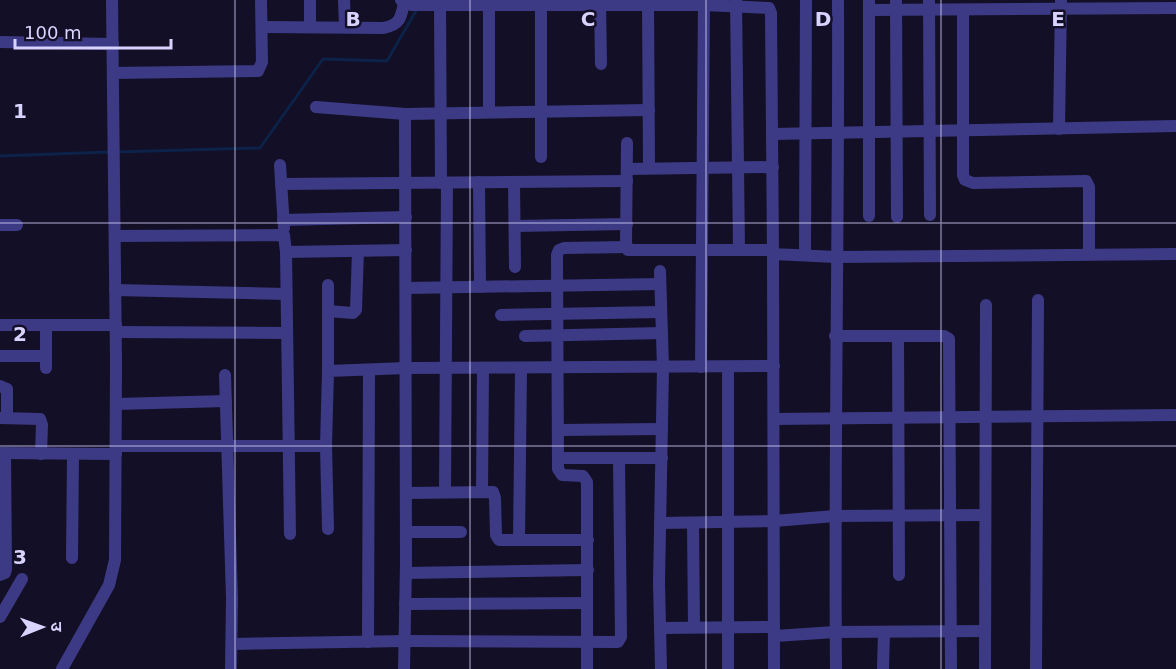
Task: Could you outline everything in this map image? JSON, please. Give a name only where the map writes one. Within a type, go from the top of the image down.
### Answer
[{"type":"street","points":[[62,669],[109,585],[115,560],[116,328],[112,0]]},
{"type":"street","points":[[113,73],[258,71],[262,62],[261,0]]},
{"type":"street","points":[[310,0],[310,26]]},
{"type":"street","points":[[344,0],[345,27]]},
{"type":"street","points":[[805,255],[806,0]]},
{"type":"street","points":[[836,669],[838,0]]},
{"type":"street","points":[[262,27],[392,27],[401,19],[405,3],[489,5],[542,2],[704,2],[770,4],[773,134],[774,669]]},
{"type":"street","points":[[541,157],[542,2]]},
{"type":"street","points":[[701,367],[704,2]]},
{"type":"street","points":[[600,3],[601,64]]},
{"type":"street","points":[[648,3],[649,168]]},
{"type":"street","points":[[736,3],[739,250]]},
{"type":"street","points":[[436,4],[447,288],[446,492]]},
{"type":"street","points":[[1059,129],[1060,4]]},
{"type":"street","points":[[489,5],[489,112]]},
{"type":"street","points":[[869,216],[869,5],[929,5],[963,10],[989,5],[1175,5]]},
{"type":"street","points":[[896,5],[897,217]]},
{"type":"street","points":[[929,5],[930,215]]},
{"type":"street","points":[[963,10],[964,180],[968,183],[1082,181],[1088,184],[1089,254]]},
{"type":"street","points":[[0,42],[113,44]]},
{"type":"street","points":[[316,107],[405,114],[649,110]]},
{"type":"street","points":[[404,669],[406,573],[405,114]]},
{"type":"street","points":[[773,134],[1176,126]]},
{"type":"street","points":[[627,143],[627,247]]},
{"type":"street","points":[[280,165],[286,252],[290,534]]},
{"type":"street","points":[[281,184],[514,182],[627,175],[649,168],[773,167]]},
{"type":"street","points":[[480,182],[480,287]]},
{"type":"street","points":[[514,182],[514,267]]},
{"type":"street","points":[[283,220],[406,217]]},
{"type":"street","points":[[514,226],[627,224]]},
{"type":"street","points":[[0,225],[17,225]]},
{"type":"street","points":[[115,236],[284,235]]},
{"type":"street","points":[[587,669],[587,482],[583,476],[559,474],[557,255],[559,250],[627,247],[631,251],[739,250],[836,257],[1176,254]]},
{"type":"street","points":[[286,252],[406,250]]},
{"type":"street","points":[[328,311],[353,313],[357,310],[358,251]]},
{"type":"street","points":[[406,288],[558,286],[660,278],[663,368],[660,523],[661,669]]},
{"type":"street","points":[[328,285],[326,446],[328,529]]},
{"type":"street","points":[[115,290],[286,294]]},
{"type":"street","points":[[1036,669],[1038,300]]},
{"type":"street","points":[[985,669],[986,305]]},
{"type":"street","points":[[501,315],[661,312]]},
{"type":"street","points":[[0,325],[286,333]]},
{"type":"street","points":[[0,356],[46,362],[46,325]]},
{"type":"street","points":[[525,336],[662,333]]},
{"type":"street","points":[[836,336],[944,336],[949,339],[951,669]]},
{"type":"street","points":[[898,336],[899,575]]},
{"type":"street","points":[[328,371],[406,368],[774,366]]},
{"type":"street","points":[[728,367],[728,669]]},
{"type":"street","points":[[482,491],[483,368]]},
{"type":"street","points":[[519,540],[521,368]]},
{"type":"street","points":[[368,642],[369,370]]},
{"type":"street","points":[[225,375],[231,669]]},
{"type":"street","points":[[0,386],[7,388],[4,418],[40,419],[42,424],[41,454]]},
{"type":"street","points":[[116,404],[226,401]]},
{"type":"street","points":[[774,419],[1176,415]]},
{"type":"street","points":[[558,430],[662,429]]},
{"type":"street","points":[[0,575],[6,569],[3,453],[73,454],[226,446],[326,446]]},
{"type":"street","points":[[72,558],[73,454]]},
{"type":"street","points":[[558,458],[662,458]]},
{"type":"street","points":[[232,644],[405,641],[618,642],[621,637],[619,458]]},
{"type":"street","points":[[406,493],[490,491],[495,495],[497,538],[501,540],[588,540]]},
{"type":"street","points":[[660,523],[774,521],[835,516],[986,515]]},
{"type":"street","points":[[693,523],[694,627]]},
{"type":"street","points":[[406,532],[461,532]]},
{"type":"street","points":[[406,573],[588,570]]},
{"type":"street","points":[[0,617],[22,579]]},
{"type":"street","points":[[405,604],[587,603]]},
{"type":"street","points":[[660,628],[728,627],[775,631],[836,632],[984,631]]},
{"type":"street","points":[[883,669],[884,632]]},
{"type":"waterway","points":[[116,152],[260,148],[323,59],[387,61],[417,9]]},
{"type":"waterway","points":[[0,156],[109,152]]}]
